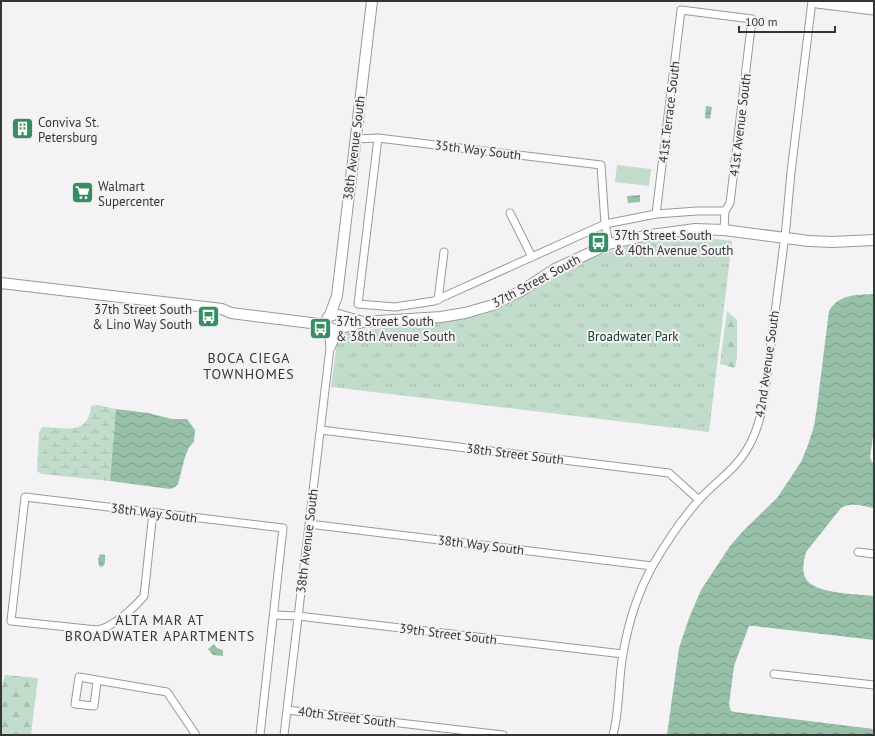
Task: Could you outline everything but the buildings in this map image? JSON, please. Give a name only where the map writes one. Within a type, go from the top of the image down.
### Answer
[{"type":"highway","points":[[817,1],[874,8]]},
{"type":"street","name":"38th Avenue South","points":[[284,735],[372,1]]},
{"type":"street","name":"42nd Avenue South","points":[[613,735],[623,654],[630,622],[652,566],[681,523],[699,500],[738,463],[751,444],[758,428],[763,406],[784,238],[790,172],[812,1]]},
{"type":"street","name":"41st Terrace South","points":[[656,214],[681,10],[752,19]]},
{"type":"street","name":"41st Avenue South","points":[[724,230],[726,212],[730,203],[752,19]]},
{"type":"street","name":"35th Way South","points":[[356,139],[378,138],[601,165],[605,224]]},
{"type":"street","points":[[378,138],[358,304],[395,307],[438,300],[605,224],[656,214],[697,211],[726,212]]},
{"type":"street","points":[[510,213],[532,257]]},
{"type":"street","points":[[605,224],[609,244]]},
{"type":"street","name":"37th Street South","points":[[1,283],[222,310],[232,314],[333,322],[363,322],[441,317],[465,313],[493,305],[521,291],[555,269],[609,244],[644,236],[695,229],[724,230],[809,241],[832,242],[874,240]]},
{"type":"street","points":[[438,300],[444,252]]},
{"type":"street","name":"38th Street South","points":[[321,430],[670,473],[699,500]]},
{"type":"street","name":"38th Way South","points":[[153,512],[144,596],[137,604],[105,629],[97,630],[11,621],[25,497],[153,512],[283,528]]},
{"type":"street","name":"38th Way South","points":[[309,524],[652,566]]},
{"type":"street","name":"38th Avenue South","points":[[260,735],[283,528]]},
{"type":"street","points":[[858,552],[874,554]]},
{"type":"street","name":"39th Street South","points":[[274,615],[298,616],[623,654]]},
{"type":"street","points":[[774,674],[874,686]]},
{"type":"street","points":[[97,681],[94,706],[75,704],[78,677],[167,692],[196,735]]},
{"type":"street","name":"40th Street South","points":[[287,710],[502,735]]},
{"type":"green space","points":[[617,165],[651,169],[649,186],[615,182]]},
{"type":"green space","name":"Broadwater Park","points":[[692,236],[732,241],[709,432],[331,387],[337,342],[341,335],[349,331],[450,321],[481,315],[510,304],[586,260],[615,250],[646,242]]},
{"type":"green space","points":[[727,311],[737,320],[737,358],[735,368],[720,364]]},
{"type":"green space","points":[[97,405],[116,409],[110,481],[41,474],[37,471],[39,433],[42,427],[67,429],[80,426],[89,416],[91,406]]},
{"type":"green space","points":[[5,675],[38,678],[31,735],[1,735],[1,691]]},
{"type":"water","points":[[706,106],[712,107],[710,119],[705,118]]},
{"type":"water","points":[[640,195],[640,202],[628,203],[627,196]]},
{"type":"water","points":[[874,294],[874,430],[870,457],[874,463],[874,508],[848,505],[841,508],[806,552],[803,569],[806,579],[818,588],[837,592],[874,596],[874,640],[749,626],[734,666],[729,705],[731,711],[735,712],[874,729],[874,735],[667,735],[679,648],[689,618],[701,590],[730,546],[743,531],[777,498],[801,462],[808,445],[814,426],[817,407],[829,311],[838,301],[848,296]]},
{"type":"water","points":[[116,409],[148,413],[172,419],[187,419],[195,430],[194,442],[189,447],[178,484],[175,487],[170,489],[110,481]]},
{"type":"water","points":[[100,554],[105,555],[105,563],[102,567],[99,566],[98,559]]},
{"type":"water","points":[[214,644],[217,648],[223,650],[223,656],[213,655],[208,649]]},
{"type":"place","name":"Conviva St. Petersburg","points":[[23,129]]},
{"type":"place","name":"Walmart Supercenter","points":[[82,193]]},
{"type":"place","name":"37th Street South & 40th Avenue South","points":[[599,242]]},
{"type":"place","name":"37th Street South & Lino Way South","points":[[208,316]]},
{"type":"place","name":"37th Street South & 38th Avenue South","points":[[321,328]]},
{"type":"district","name":"BOCA CIEGA TOWNHOMES","points":[[249,366]]},
{"type":"district","name":"ALTA MAR AT BROADWATER APARTMENTS","points":[[160,628]]}]
